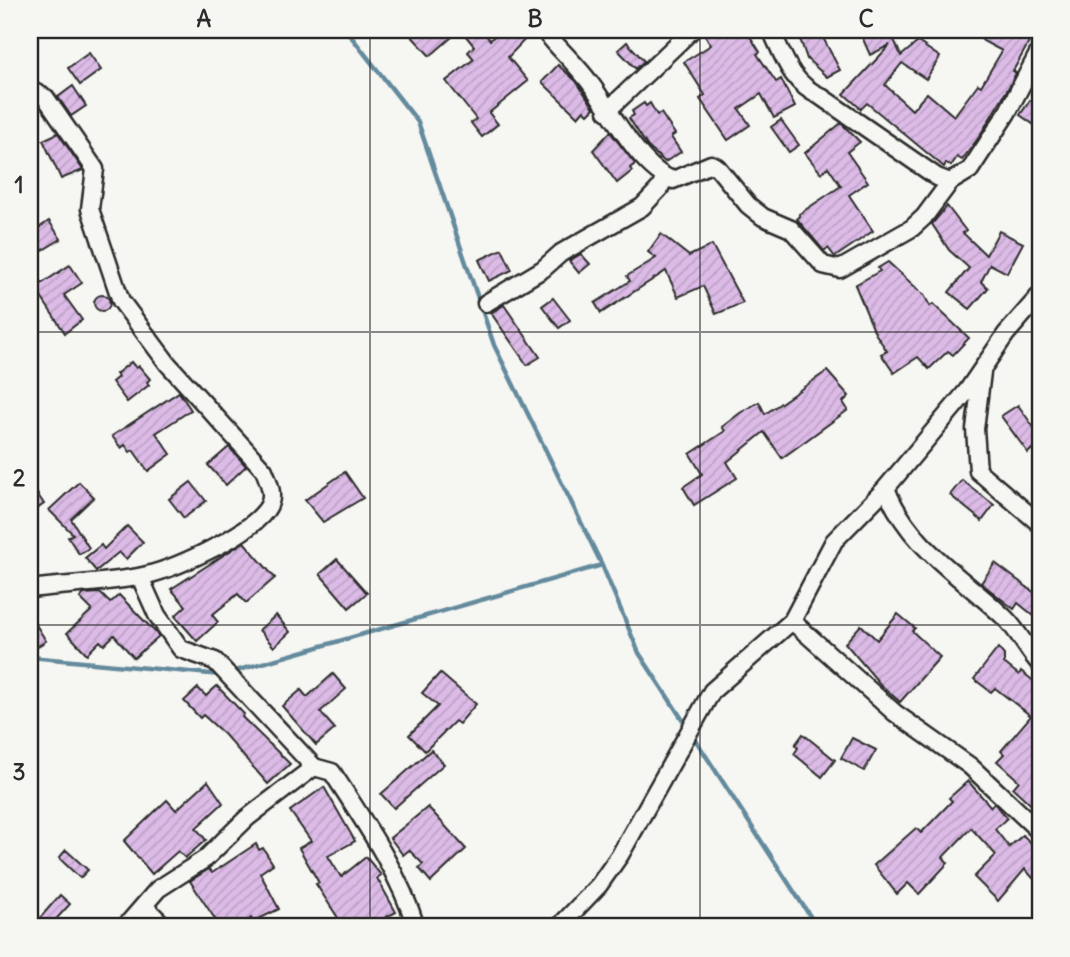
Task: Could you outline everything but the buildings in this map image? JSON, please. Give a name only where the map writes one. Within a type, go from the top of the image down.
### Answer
[{"type":"street","points":[[544,30],[594,87],[618,129],[665,177],[673,180],[710,164],[717,167],[748,205],[763,216],[791,229],[823,264],[840,269],[912,228],[924,217],[950,182],[970,170],[1007,113],[1040,50]]},
{"type":"street","points":[[607,111],[692,30]]},
{"type":"street","points":[[771,30],[803,89],[820,96],[937,177],[950,182]]},
{"type":"street","points":[[30,90],[47,98],[95,169],[90,209],[121,301],[168,365],[264,470],[272,491],[267,510],[234,536],[191,560],[140,577],[30,589]]},
{"type":"street","points":[[486,303],[543,269],[561,253],[642,207],[660,188],[665,177]]},
{"type":"street","points":[[559,927],[599,885],[620,855],[712,691],[792,621],[834,541],[886,488],[982,370],[1006,334],[1040,295]]},
{"type":"street","points":[[982,370],[975,429],[978,471],[1040,524]]},
{"type":"street","points":[[886,488],[900,518],[917,539],[951,573],[1003,616],[1040,664]]},
{"type":"street","points":[[140,577],[157,615],[181,649],[215,661],[314,767],[332,772],[402,889],[416,927]]},
{"type":"street","points":[[792,621],[895,713],[970,766],[1040,832]]},
{"type":"street","points":[[125,927],[158,889],[205,859],[247,818],[314,767]]},
{"type":"street","points":[[145,907],[165,927]]},
{"type":"waterway","points":[[346,30],[418,122],[494,345],[602,565],[639,653],[688,728]]},
{"type":"waterway","points":[[232,672],[602,565]]},
{"type":"waterway","points":[[30,657],[221,675]]},
{"type":"waterway","points":[[693,736],[817,927]]}]
